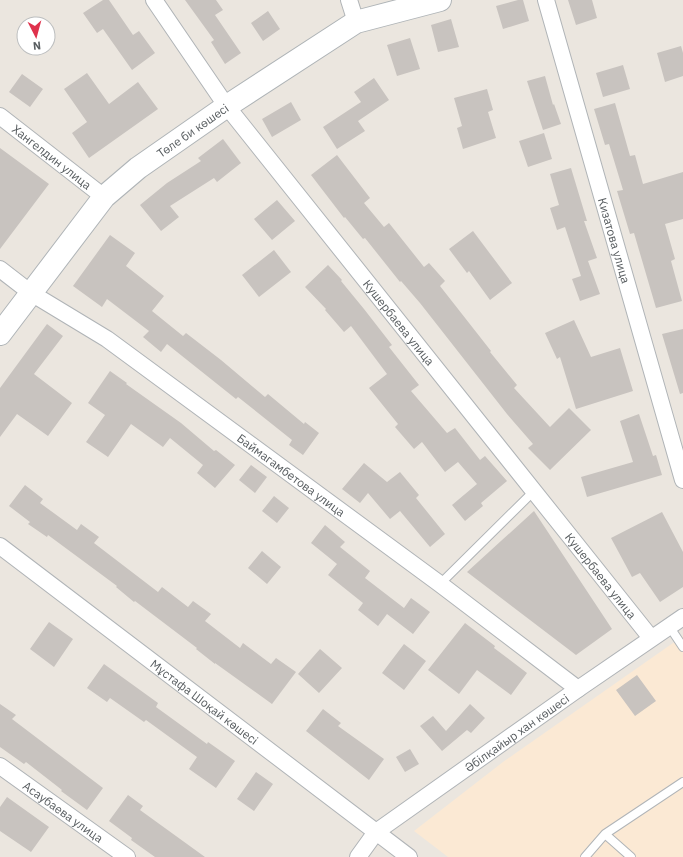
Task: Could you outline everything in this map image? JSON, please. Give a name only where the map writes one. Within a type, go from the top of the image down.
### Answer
[{"type":"street","name":"Кушербаева улица","points":[[154,0],[227,106],[651,638]]},
{"type":"street","points":[[349,0],[356,22]]},
{"type":"street","name":"Төле би көшесі","points":[[0,334],[104,197],[138,168],[227,106],[356,22],[440,0]]},
{"type":"street","name":"Кизатова улица","points":[[546,0],[683,480]]},
{"type":"street","name":"Хангелдин улица","points":[[0,116],[104,197]]},
{"type":"street","name":"Баймагамбетова улица","points":[[0,269],[31,293],[107,339],[440,584],[578,689]]},
{"type":"street","name":"Мұстафа Шоқай көшесі","points":[[0,546],[409,857]]},
{"type":"street","name":"Әбілқайыр хан көшесі","points":[[358,857],[376,832],[578,689],[683,617]]},
{"type":"street","name":"Асаубаева улица","points":[[0,766],[127,857]]},
{"type":"lane","points":[[440,584],[534,491]]},
{"type":"lane","points":[[669,626],[683,647]]},
{"type":"lane","points":[[585,857],[605,834],[683,782]]},
{"type":"lane","points":[[605,834],[631,857]]},
{"type":"shaded area","points":[[683,636],[683,857],[448,857],[414,831],[503,762]]},
{"type":"building","points":[[103,0],[109,0],[133,35],[139,31],[155,53],[132,70],[103,29],[97,33],[83,13]]},
{"type":"building","points":[[185,0],[216,0],[223,10],[215,15],[241,53],[225,64],[211,42],[214,40]]},
{"type":"building","points":[[523,0],[529,21],[503,29],[496,6]]},
{"type":"building","points":[[568,0],[592,0],[597,18],[576,25]]},
{"type":"building","points":[[268,11],[280,29],[263,41],[251,23]]},
{"type":"building","points":[[451,19],[459,47],[438,52],[431,25]]},
{"type":"building","points":[[410,38],[420,69],[397,76],[387,45]]},
{"type":"building","points":[[681,46],[683,53],[683,76],[665,82],[657,53]]},
{"type":"building","points":[[623,65],[630,89],[603,97],[596,73]]},
{"type":"building","points":[[87,73],[109,104],[138,82],[158,109],[89,158],[72,133],[87,122],[64,89]]},
{"type":"building","points":[[22,74],[43,89],[30,107],[9,92]]},
{"type":"building","points":[[545,76],[553,105],[554,104],[561,124],[543,130],[527,81]]},
{"type":"building","points":[[374,78],[389,100],[358,121],[365,131],[337,149],[323,127],[361,102],[354,92]]},
{"type":"building","points":[[487,89],[493,110],[488,112],[496,138],[463,149],[457,128],[462,126],[454,98]]},
{"type":"building","points":[[291,102],[301,120],[272,137],[262,119]]},
{"type":"building","points":[[615,103],[630,156],[635,155],[643,184],[683,172],[683,219],[665,224],[675,259],[671,261],[682,301],[656,308],[634,233],[630,234],[617,191],[623,190],[609,144],[605,145],[594,109]]},
{"type":"building","points":[[544,133],[552,159],[528,167],[519,141]]},
{"type":"building","points":[[223,139],[241,163],[217,182],[214,178],[170,206],[179,217],[161,231],[140,205],[167,183],[201,161],[198,158]]},
{"type":"building","points":[[0,148],[49,184],[0,249]]},
{"type":"building","points":[[337,155],[370,198],[364,203],[384,227],[389,223],[424,267],[429,263],[445,281],[440,286],[517,385],[514,388],[550,427],[569,408],[591,430],[550,470],[528,448],[533,444],[507,414],[420,303],[401,281],[400,282],[365,238],[363,239],[345,217],[344,218],[311,175]]},
{"type":"building","points":[[571,168],[587,221],[584,221],[597,258],[588,261],[600,294],[580,301],[572,279],[581,276],[565,227],[557,230],[550,208],[559,205],[550,174]]},
{"type":"building","points":[[277,200],[295,221],[272,240],[254,219]]},
{"type":"building","points":[[473,231],[512,283],[490,300],[469,271],[467,273],[449,249]]},
{"type":"building","points":[[110,235],[135,253],[126,266],[164,296],[152,311],[183,336],[186,333],[265,397],[268,394],[304,424],[305,422],[319,433],[303,455],[289,445],[292,440],[238,397],[236,399],[167,344],[161,352],[143,337],[149,331],[107,299],[102,307],[73,286]]},
{"type":"building","points":[[274,250],[291,272],[259,297],[242,275]]},
{"type":"building","points":[[328,265],[342,280],[341,281],[392,345],[389,347],[419,385],[411,391],[447,433],[455,428],[480,460],[485,456],[507,481],[481,503],[483,506],[465,521],[452,505],[477,484],[458,462],[445,472],[422,442],[414,449],[395,427],[398,424],[369,388],[387,374],[351,326],[344,332],[325,310],[326,309],[305,287]]},
{"type":"building","points":[[574,320],[591,357],[620,348],[633,391],[576,409],[560,357],[557,359],[545,333]]},
{"type":"building","points":[[47,324],[63,336],[34,374],[72,403],[48,436],[17,414],[0,437],[0,388]]},
{"type":"building","points":[[683,329],[683,393],[680,394],[662,334]]},
{"type":"building","points":[[110,371],[181,423],[214,451],[216,450],[235,465],[215,488],[197,473],[203,465],[170,438],[163,447],[131,424],[108,457],[86,442],[105,415],[88,403]]},
{"type":"building","points":[[639,414],[653,456],[656,455],[662,475],[587,497],[581,477],[633,462],[620,421]]},
{"type":"building","points":[[364,463],[387,482],[400,472],[419,495],[416,498],[445,534],[430,547],[400,511],[390,519],[368,493],[360,503],[342,489]]},
{"type":"building","points":[[251,465],[267,477],[255,493],[239,480]]},
{"type":"building","points":[[25,485],[43,499],[40,503],[77,530],[81,524],[99,537],[94,543],[158,592],[162,587],[188,607],[193,601],[211,614],[205,621],[240,648],[243,643],[271,664],[276,658],[296,672],[272,704],[215,664],[196,649],[197,648],[135,601],[134,602],[116,587],[117,586],[48,535],[47,537],[28,524],[30,522],[9,506]]},
{"type":"building","points":[[274,496],[289,508],[277,523],[262,511]]},
{"type":"building","points":[[534,511],[612,629],[576,655],[467,572]]},
{"type":"building","points":[[662,512],[683,552],[683,587],[660,602],[640,573],[632,577],[611,538]]},
{"type":"building","points":[[325,525],[345,542],[340,547],[370,571],[365,578],[404,608],[411,598],[430,612],[413,634],[387,614],[378,626],[358,610],[363,603],[328,575],[337,564],[311,543]]},
{"type":"building","points":[[262,551],[281,567],[267,584],[248,568]]},
{"type":"building","points":[[49,622],[73,639],[54,667],[30,649]]},
{"type":"building","points":[[465,623],[495,646],[494,648],[527,673],[511,695],[477,670],[459,694],[428,670]]},
{"type":"building","points":[[404,644],[426,661],[404,690],[382,673]]},
{"type":"building","points":[[320,649],[342,668],[319,693],[298,674]]},
{"type":"building","points":[[104,664],[158,703],[156,707],[207,744],[208,742],[235,761],[216,788],[189,769],[197,757],[146,720],[144,722],[110,698],[107,702],[87,688]]},
{"type":"building","points":[[637,675],[656,701],[635,716],[616,690]]},
{"type":"building","points":[[0,704],[16,715],[12,719],[103,788],[87,810],[26,762],[24,764],[0,747]]},
{"type":"building","points":[[470,704],[485,718],[471,733],[467,730],[442,751],[420,726],[433,716],[446,731]]},
{"type":"building","points":[[323,709],[341,723],[338,726],[384,759],[369,780],[306,731]]},
{"type":"building","points":[[410,749],[419,764],[405,772],[396,757]]},
{"type":"building","points":[[256,772],[273,784],[254,811],[237,799]]},
{"type":"building","points":[[128,795],[143,806],[140,810],[205,857],[155,857],[131,840],[132,838],[109,821]]},
{"type":"building","points":[[7,797],[49,827],[31,852],[0,831],[0,807]]}]
